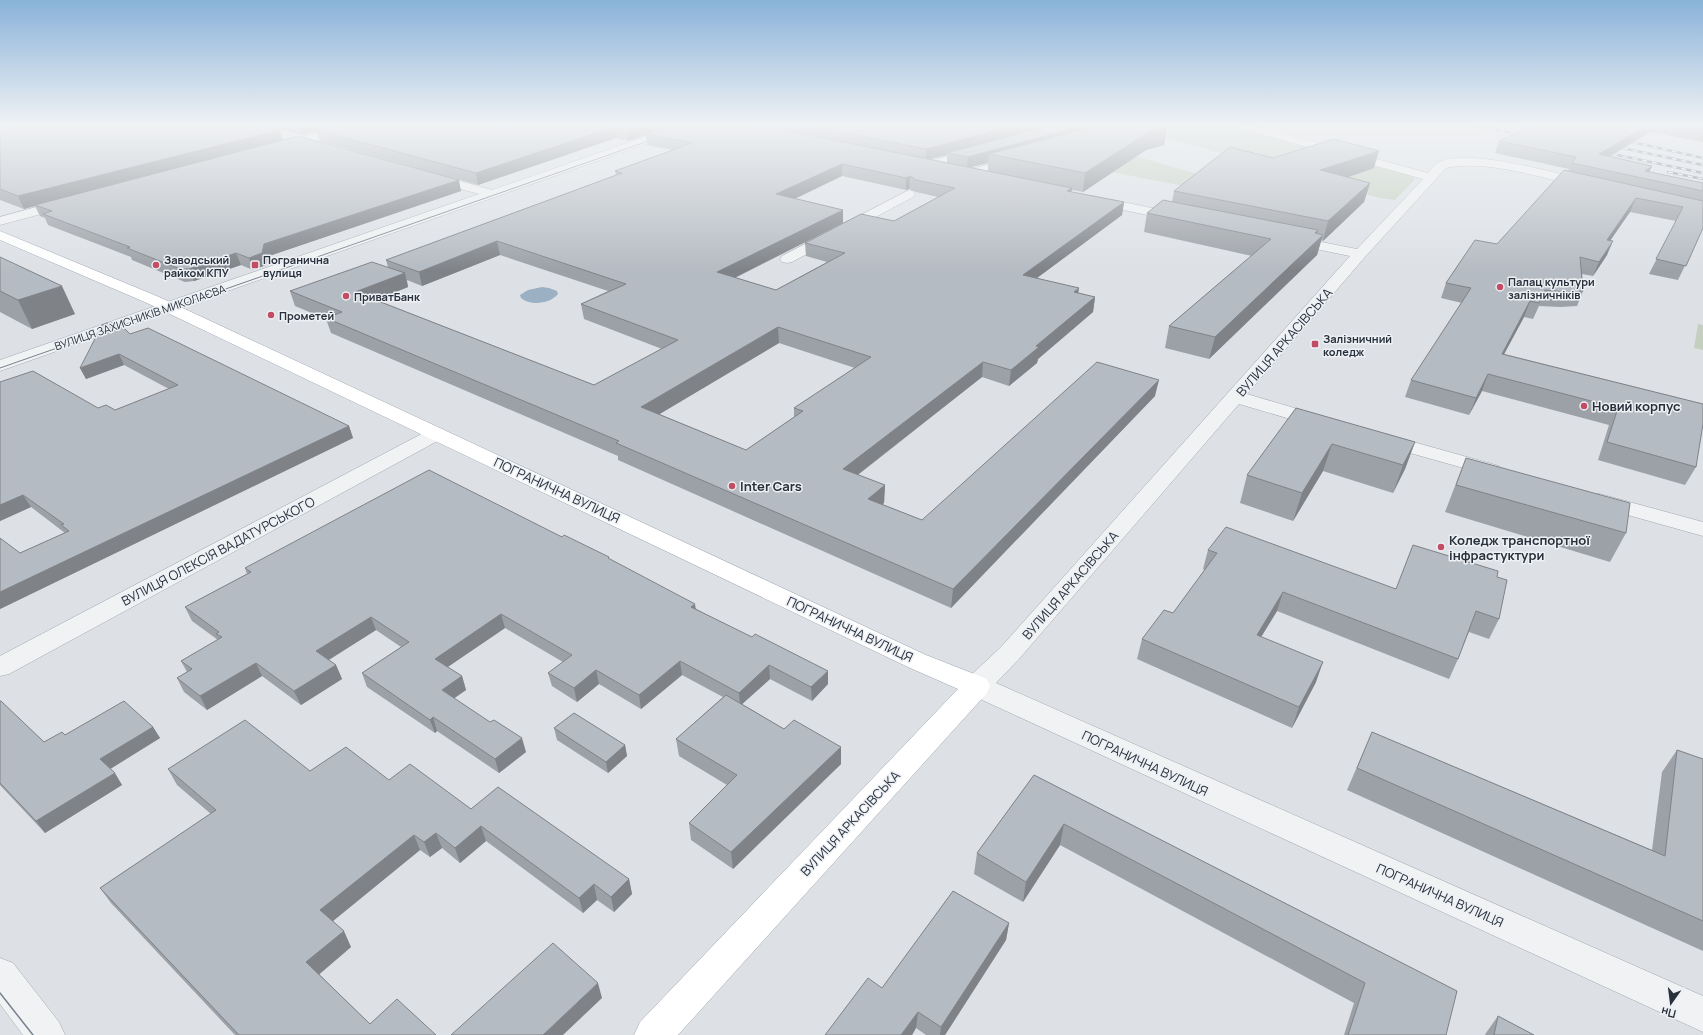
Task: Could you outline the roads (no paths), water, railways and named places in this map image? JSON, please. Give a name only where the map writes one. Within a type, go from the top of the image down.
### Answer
[{"type":"main road","name":"ПОГРАНИЧНА ВУЛИЦЯ","points":[[0,235],[168,307],[917,661],[977,686]]},
{"type":"main road","name":"ВУЛИЦЯ АРКАСІВСЬКА","points":[[653,1035],[977,686]]},
{"type":"street","points":[[423,174],[492,194]]},
{"type":"street","name":"ВУЛИЦЯ ЗАХИСНИКІВ МИКОЛАЄВА","points":[[0,366],[548,174]]},
{"type":"street","points":[[969,174],[993,179]]},
{"type":"street","points":[[1420,174],[1430,177]]},
{"type":"street","name":"ВУЛИЦЯ АРКАСІВСЬКА","points":[[977,686],[1010,653],[1360,254],[1433,174]]},
{"type":"street","name":"ВУЛИЦЯ АРКАСІВСЬКА","points":[[1541,174],[1601,188]]},
{"type":"street","points":[[787,259],[909,194]]},
{"type":"street","points":[[1080,197],[1186,219]]},
{"type":"street","points":[[0,221],[80,200]]},
{"type":"street","points":[[1280,238],[1360,254]]},
{"type":"street","points":[[1236,397],[1338,426]]},
{"type":"street","name":"ВУЛИЦЯ ОЛЕКСІЯ ВАДАТУРСЬКОГО","points":[[0,667],[436,434]]},
{"type":"street","points":[[1368,435],[1513,476]]},
{"type":"street","points":[[1581,495],[1703,530]]},
{"type":"street","name":"ПОГРАНИЧНА ВУЛИЦЯ","points":[[977,686],[1703,1014]]},
{"type":"street","points":[[0,975],[46,1035]]},
{"type":"water","points":[[542,287],[557,291],[558,294],[550,300],[540,303],[525,301],[521,298],[520,295],[528,290]]},
{"type":"tram line","points":[[0,368],[553,174]]},
{"type":"tram line","points":[[0,993],[33,1035]]},
{"type":"railway","points":[[1680,174],[1703,179]]},
{"type":"place","name":"Заводський райком КПУ","points":[[156,265]]},
{"type":"place","name":"Погранична вулиця","points":[[255,265]]},
{"type":"place","name":"Палац культури залізничніків","points":[[1500,287]]},
{"type":"place","name":"ПриватБанк","points":[[346,296]]},
{"type":"place","name":"Прометей","points":[[271,315]]},
{"type":"place","name":"Залізничний коледж","points":[[1315,344]]},
{"type":"place","name":"Новий корпус","points":[[1584,406]]},
{"type":"place","name":"Inter Cars","points":[[732,486]]},
{"type":"place","name":"Коледж транспортної інфрастуктури","points":[[1441,547]]}]
